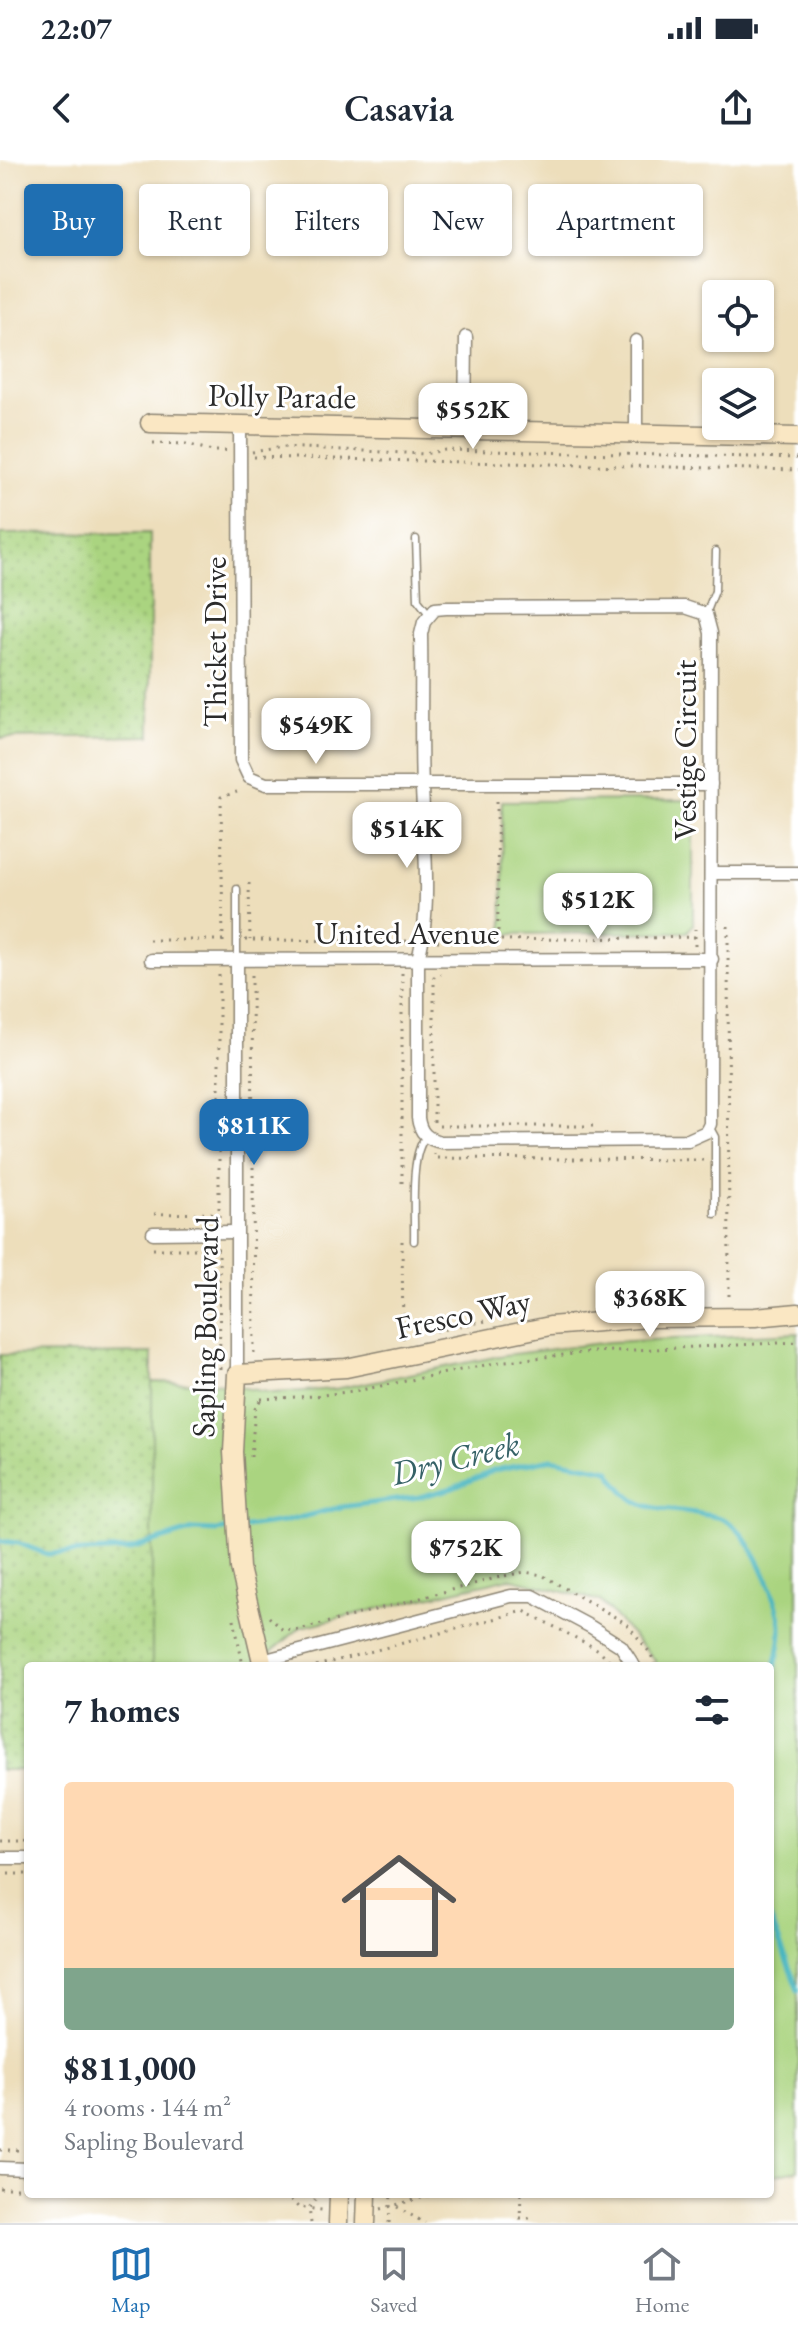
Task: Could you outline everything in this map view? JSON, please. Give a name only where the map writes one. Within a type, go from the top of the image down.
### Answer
[{"type":"street","points":[[465,430],[466,337]]},
{"type":"street","points":[[636,341],[636,434]]},
{"type":"street","name":"Polly Parade","points":[[150,423],[798,437]]},
{"type":"street","name":"Thicket Drive","points":[[240,424],[243,769],[249,777],[266,784],[711,784]]},
{"type":"street","name":"Vestige Circuit","points":[[429,614],[435,609],[446,608],[669,607],[696,609],[706,614],[711,633],[712,1115],[709,1126]]},
{"type":"street","points":[[429,614],[421,634],[425,851],[424,941],[418,959],[418,1118],[422,1132],[426,1137],[441,1142],[692,1139],[706,1132],[709,1126]]},
{"type":"street","points":[[712,873],[798,873]]},
{"type":"street","name":"United Avenue","points":[[151,960],[712,959]]},
{"type":"street","name":"Sapling Boulevard","points":[[237,960],[236,1232],[228,1377],[236,1408],[233,1452],[240,1568],[262,1662]]},
{"type":"street","points":[[153,1233],[236,1232]]},
{"type":"street","name":"Fresco Way","points":[[228,1377],[319,1371],[550,1326],[648,1318],[798,1313]]},
{"type":"street","points":[[269,1662],[511,1596],[527,1595],[544,1600],[615,1641],[632,1662]]},
{"type":"street","points":[[0,1858],[24,1858]]},
{"type":"street","points":[[0,2168],[24,2169]]},
{"type":"street","points":[[338,2223],[339,2198]]},
{"type":"street","points":[[366,2223],[367,2198]]},
{"type":"lane","points":[[416,539],[418,600],[429,614]]},
{"type":"lane","name":"Vestige Circuit","points":[[706,614],[715,591],[716,551]]},
{"type":"lane","name":"Sapling Boulevard","points":[[237,889],[237,960]]},
{"type":"lane","name":"Vestige Circuit","points":[[709,1126],[715,1137],[715,1214]]},
{"type":"lane","points":[[414,1241],[416,1158],[426,1137]]},
{"type":"path","points":[[153,443],[187,444],[240,454],[798,470]]},
{"type":"path","points":[[240,454],[283,447],[424,454],[445,450],[798,458]]},
{"type":"path","points":[[219,960],[223,940],[221,797],[237,792]]},
{"type":"path","points":[[498,939],[497,798],[513,797]]},
{"type":"path","points":[[249,883],[250,940]]},
{"type":"path","points":[[728,926],[730,1346]]},
{"type":"path","points":[[402,941],[402,1188]]},
{"type":"path","points":[[219,975],[219,1249],[228,1377]]},
{"type":"path","points":[[252,975],[254,1357]]},
{"type":"path","points":[[491,1125],[598,1126]]},
{"type":"path","points":[[692,1139],[692,1159]]},
{"type":"path","points":[[491,1158],[729,1160]]},
{"type":"path","points":[[154,1214],[219,1213]]},
{"type":"path","points":[[402,1234],[402,1339],[407,1355]]},
{"type":"path","points":[[153,1249],[219,1249]]},
{"type":"path","points":[[236,1408],[255,1409],[261,1399],[361,1390],[505,1361],[593,1352],[798,1342]]},
{"type":"path","points":[[331,1662],[524,1611],[599,1650],[611,1662]]},
{"type":"path","points":[[0,1841],[24,1841]]},
{"type":"path","points":[[0,1874],[24,1874]]},
{"type":"path","points":[[0,2150],[24,2150]]},
{"type":"path","points":[[0,2188],[24,2188]]},
{"type":"path","points":[[311,2223],[309,2208],[317,2198]]},
{"type":"path","points":[[389,2223],[392,2198]]},
{"type":"path","points":[[521,2198],[520,2218],[532,2218]]},
{"type":"path","points":[[393,2207],[425,2223]]},
{"type":"green space","points":[[150,533],[150,736],[0,738],[0,534]]},
{"type":"green space","points":[[686,800],[693,813],[693,925],[687,932],[503,934],[502,801]]},
{"type":"green space","points":[[798,1333],[798,2170],[774,2175],[774,1662],[655,1662],[600,1601],[509,1578],[301,1627],[260,1662],[152,1662],[152,1382],[215,1383],[273,1393],[335,1389],[505,1355],[609,1342]]},
{"type":"green space","points":[[152,1353],[152,1662],[24,1662],[24,1770],[0,1770],[0,1355]]},
{"type":"waterway","name":"Dry Creek","points":[[0,1541],[18,1543],[47,1554],[127,1550],[194,1530],[216,1531],[283,1522],[341,1507],[419,1497],[453,1488],[495,1470],[552,1459],[609,1470],[628,1495],[648,1506],[717,1517],[734,1527],[752,1549],[773,1594],[781,1626],[774,1669]]},
{"type":"waterway","name":"Dry Creek","points":[[774,1928],[798,1990]]}]
